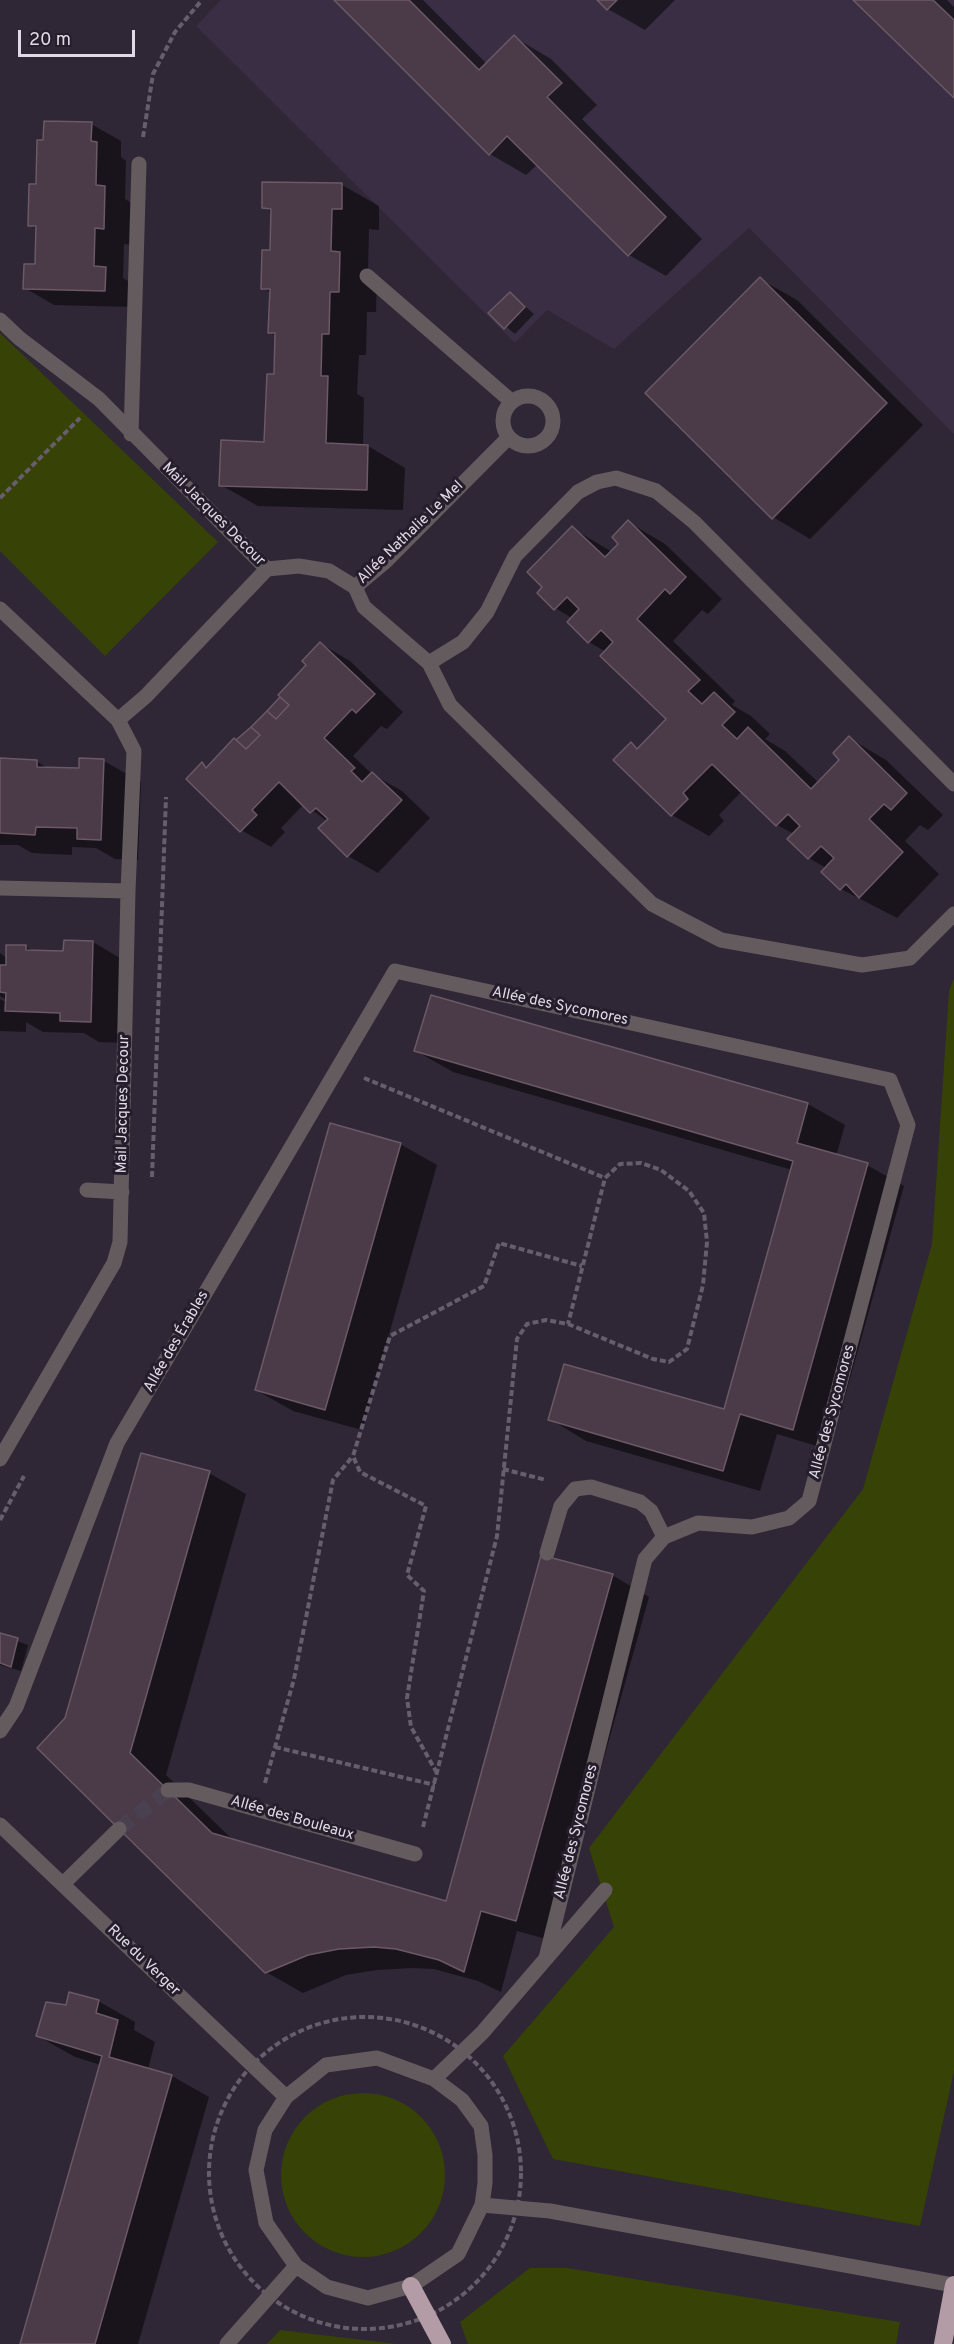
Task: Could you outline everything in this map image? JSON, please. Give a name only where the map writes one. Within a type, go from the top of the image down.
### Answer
[{"type":"highway","points":[[942,2344],[954,2285]]},
{"type":"highway","points":[[411,2286],[442,2344]]},
{"type":"street","points":[[131,434],[139,164]]},
{"type":"street","points":[[367,276],[511,401]]},
{"type":"street","name":"Mail Jacques Decour","points":[[0,320],[19,338],[99,399],[131,434],[267,569],[146,696],[118,720]]},
{"type":"street","points":[[522,396],[534,396],[544,401],[552,411],[553,423],[550,434],[542,443],[530,447],[518,445],[508,438],[503,429],[502,419],[511,401],[522,396]]},
{"type":"street","name":"Allée Nathalie Le Mel","points":[[267,569],[299,566],[329,571],[355,587],[386,561],[508,438]]},
{"type":"street","points":[[429,663],[464,642],[487,612],[515,556],[578,492],[597,482],[616,478],[656,491],[694,522],[954,784]]},
{"type":"street","points":[[355,587],[364,607],[429,663],[450,705],[652,904],[721,940],[862,965],[910,958],[954,914]]},
{"type":"street","name":"Mail Jacques Decour","points":[[0,1460],[114,1263],[120,1242],[123,1192],[128,891],[134,751],[118,720],[2,613]]},
{"type":"street","points":[[0,888],[128,891]]},
{"type":"street","name":"Allée des Érables","points":[[0,1731],[15,1707],[117,1443],[395,971]]},
{"type":"street","name":"Allée des Sycomores","points":[[395,971],[890,1080],[908,1125],[809,1501],[789,1518],[752,1527],[698,1523],[664,1536],[645,1558],[546,1958],[464,2051],[434,2079]]},
{"type":"street","points":[[87,1190],[123,1192]]},
{"type":"street","points":[[548,1553],[561,1506],[575,1489],[591,1487],[639,1502],[651,1511],[664,1536]]},
{"type":"street","name":"Allée des Bouleaux","points":[[168,1790],[189,1790],[415,1854]]},
{"type":"street","name":"Rue du Verger","points":[[0,1825],[286,2097]]},
{"type":"street","points":[[63,1884],[119,1829]]},
{"type":"street","points":[[546,1958],[604,1890]]},
{"type":"street","points":[[376,2058],[434,2079],[462,2100],[481,2126],[485,2155],[482,2205],[458,2254],[411,2286],[368,2298],[327,2287],[296,2266],[266,2223],[256,2170],[265,2130],[286,2097],[326,2065],[376,2058]]},
{"type":"street","points":[[482,2205],[550,2211],[954,2285]]},
{"type":"street","points":[[227,2344],[296,2266]]},
{"type":"path","points":[[139,164],[153,74],[175,32],[202,0]]},
{"type":"path","points":[[0,498],[99,399]]},
{"type":"path","points":[[339,1068],[604,1178]]},
{"type":"path","points":[[415,1854],[435,1785],[497,1536],[517,1339],[527,1324],[546,1320],[568,1324],[653,1359],[669,1362],[687,1349],[704,1285],[707,1242],[704,1213],[689,1191],[661,1170],[641,1163],[620,1164],[604,1178],[568,1324]]},
{"type":"path","points":[[257,1809],[294,1679],[333,1480],[353,1456],[390,1336],[484,1286],[499,1243],[582,1266]]},
{"type":"path","points":[[353,1456],[360,1473],[426,1506],[407,1575],[424,1591],[407,1698],[411,1727],[437,1773]]},
{"type":"path","points":[[503,1469],[575,1489]]},
{"type":"path","points":[[275,1747],[435,1785]]},
{"type":"path","points":[[364,2017],[400,2021],[432,2032],[464,2051],[498,2090],[514,2123],[521,2160],[518,2209],[502,2249],[482,2277],[458,2299],[427,2316],[410,2323],[377,2329],[331,2326],[297,2313],[269,2296],[243,2271],[220,2230],[209,2190],[209,2162],[218,2119],[233,2090],[252,2065],[286,2038],[303,2030],[337,2020],[364,2017]]},
{"type":"shaded area","points":[[221,0],[954,0],[954,434],[749,228],[614,349],[547,310],[515,343],[196,26]]},
{"type":"green space","points":[[0,333],[218,542],[105,656],[0,551]]},
{"type":"green space","points":[[954,978],[954,2071],[920,2226],[553,2159],[503,2056],[614,1927],[589,1848],[863,1489],[932,1244],[949,991]]},
{"type":"green space","points":[[363,2093],[394,2100],[421,2117],[438,2144],[445,2175],[438,2206],[421,2233],[394,2250],[363,2257],[332,2250],[305,2233],[288,2206],[281,2175],[288,2144],[305,2117],[332,2100]]},
{"type":"green space","points":[[530,2268],[567,2268],[900,2322],[896,2344],[468,2344],[460,2322]]},
{"type":"green space","points":[[280,2330],[397,2344],[267,2344]]},
{"type":"building","points":[[334,0],[409,0],[479,70],[514,35],[562,83],[547,97],[666,217],[628,256],[507,136],[489,155]]},
{"type":"building","points":[[597,0],[617,0],[607,10]]},
{"type":"building","points":[[853,0],[933,0],[954,20],[954,98]]},
{"type":"building","points":[[44,121],[92,122],[91,141],[97,142],[96,185],[105,186],[104,229],[95,228],[94,266],[106,267],[105,291],[23,289],[24,264],[35,264],[36,226],[28,226],[29,184],[36,184],[37,140],[43,140]]},
{"type":"building","points":[[262,182],[342,183],[342,209],[332,209],[331,251],[340,252],[339,292],[330,292],[329,334],[322,334],[321,376],[328,376],[326,443],[368,445],[367,490],[219,486],[221,440],[264,442],[267,374],[274,374],[275,333],[268,333],[270,289],[261,289],[262,250],[270,250],[271,209],[262,208]]},
{"type":"building","points":[[760,277],[887,403],[772,519],[645,393]]},
{"type":"building","points":[[510,292],[525,307],[504,329],[488,313]]},
{"type":"building","points":[[628,520],[686,577],[670,594],[665,589],[637,619],[700,680],[688,691],[702,704],[714,692],[735,712],[722,725],[737,739],[748,727],[811,789],[839,760],[833,753],[849,736],[907,793],[891,810],[884,804],[869,819],[903,852],[859,898],[846,884],[840,890],[821,872],[834,858],[821,846],[808,859],[787,839],[800,826],[788,814],[776,826],[712,764],[683,793],[688,799],[671,816],[613,760],[631,742],[637,749],[666,719],[600,656],[613,642],[601,630],[588,643],[567,622],[579,609],[567,597],[554,610],[537,593],[542,587],[527,572],[572,526],[605,557],[618,544],[612,537]]},
{"type":"building","points":[[320,642],[375,694],[356,713],[352,709],[324,738],[355,768],[351,771],[362,782],[372,772],[402,800],[347,857],[318,828],[328,819],[316,808],[310,813],[279,782],[252,810],[257,815],[240,832],[186,779],[202,762],[206,768],[234,738],[246,749],[260,735],[251,727],[267,711],[276,719],[289,705],[278,695],[306,665],[302,661]]},
{"type":"building","points":[[280,697],[289,705],[276,719],[267,711]]},
{"type":"building","points":[[251,727],[260,735],[246,749],[236,740]]},
{"type":"building","points":[[0,758],[37,760],[37,767],[79,768],[79,758],[104,759],[101,840],[77,839],[77,828],[36,827],[35,835],[0,833]]},
{"type":"building","points":[[64,940],[93,941],[91,1022],[60,1021],[60,1013],[5,1011],[6,993],[0,992],[0,965],[6,965],[6,945],[26,945],[26,950],[63,951]]},
{"type":"building","points":[[431,995],[808,1103],[797,1143],[868,1163],[793,1430],[740,1414],[723,1471],[548,1420],[564,1364],[724,1409],[793,1161],[414,1051]]},
{"type":"building","points":[[330,1123],[401,1143],[325,1410],[255,1390]]},
{"type":"building","points":[[141,1453],[210,1471],[130,1753],[212,1833],[446,1901],[541,1555],[613,1574],[516,1921],[481,1911],[464,1972],[439,1960],[396,1949],[374,1947],[339,1949],[308,1955],[265,1973],[37,1748],[65,1718]]},
{"type":"building","points":[[0,1633],[18,1638],[11,1667],[0,1663]]},
{"type":"building","points":[[69,1992],[99,2000],[96,2013],[118,2020],[109,2057],[172,2075],[95,2344],[20,2344],[102,2056],[36,2036],[46,2002],[66,2005]]},
{"type":"tunnel","points":[[119,1829],[168,1790]]}]
